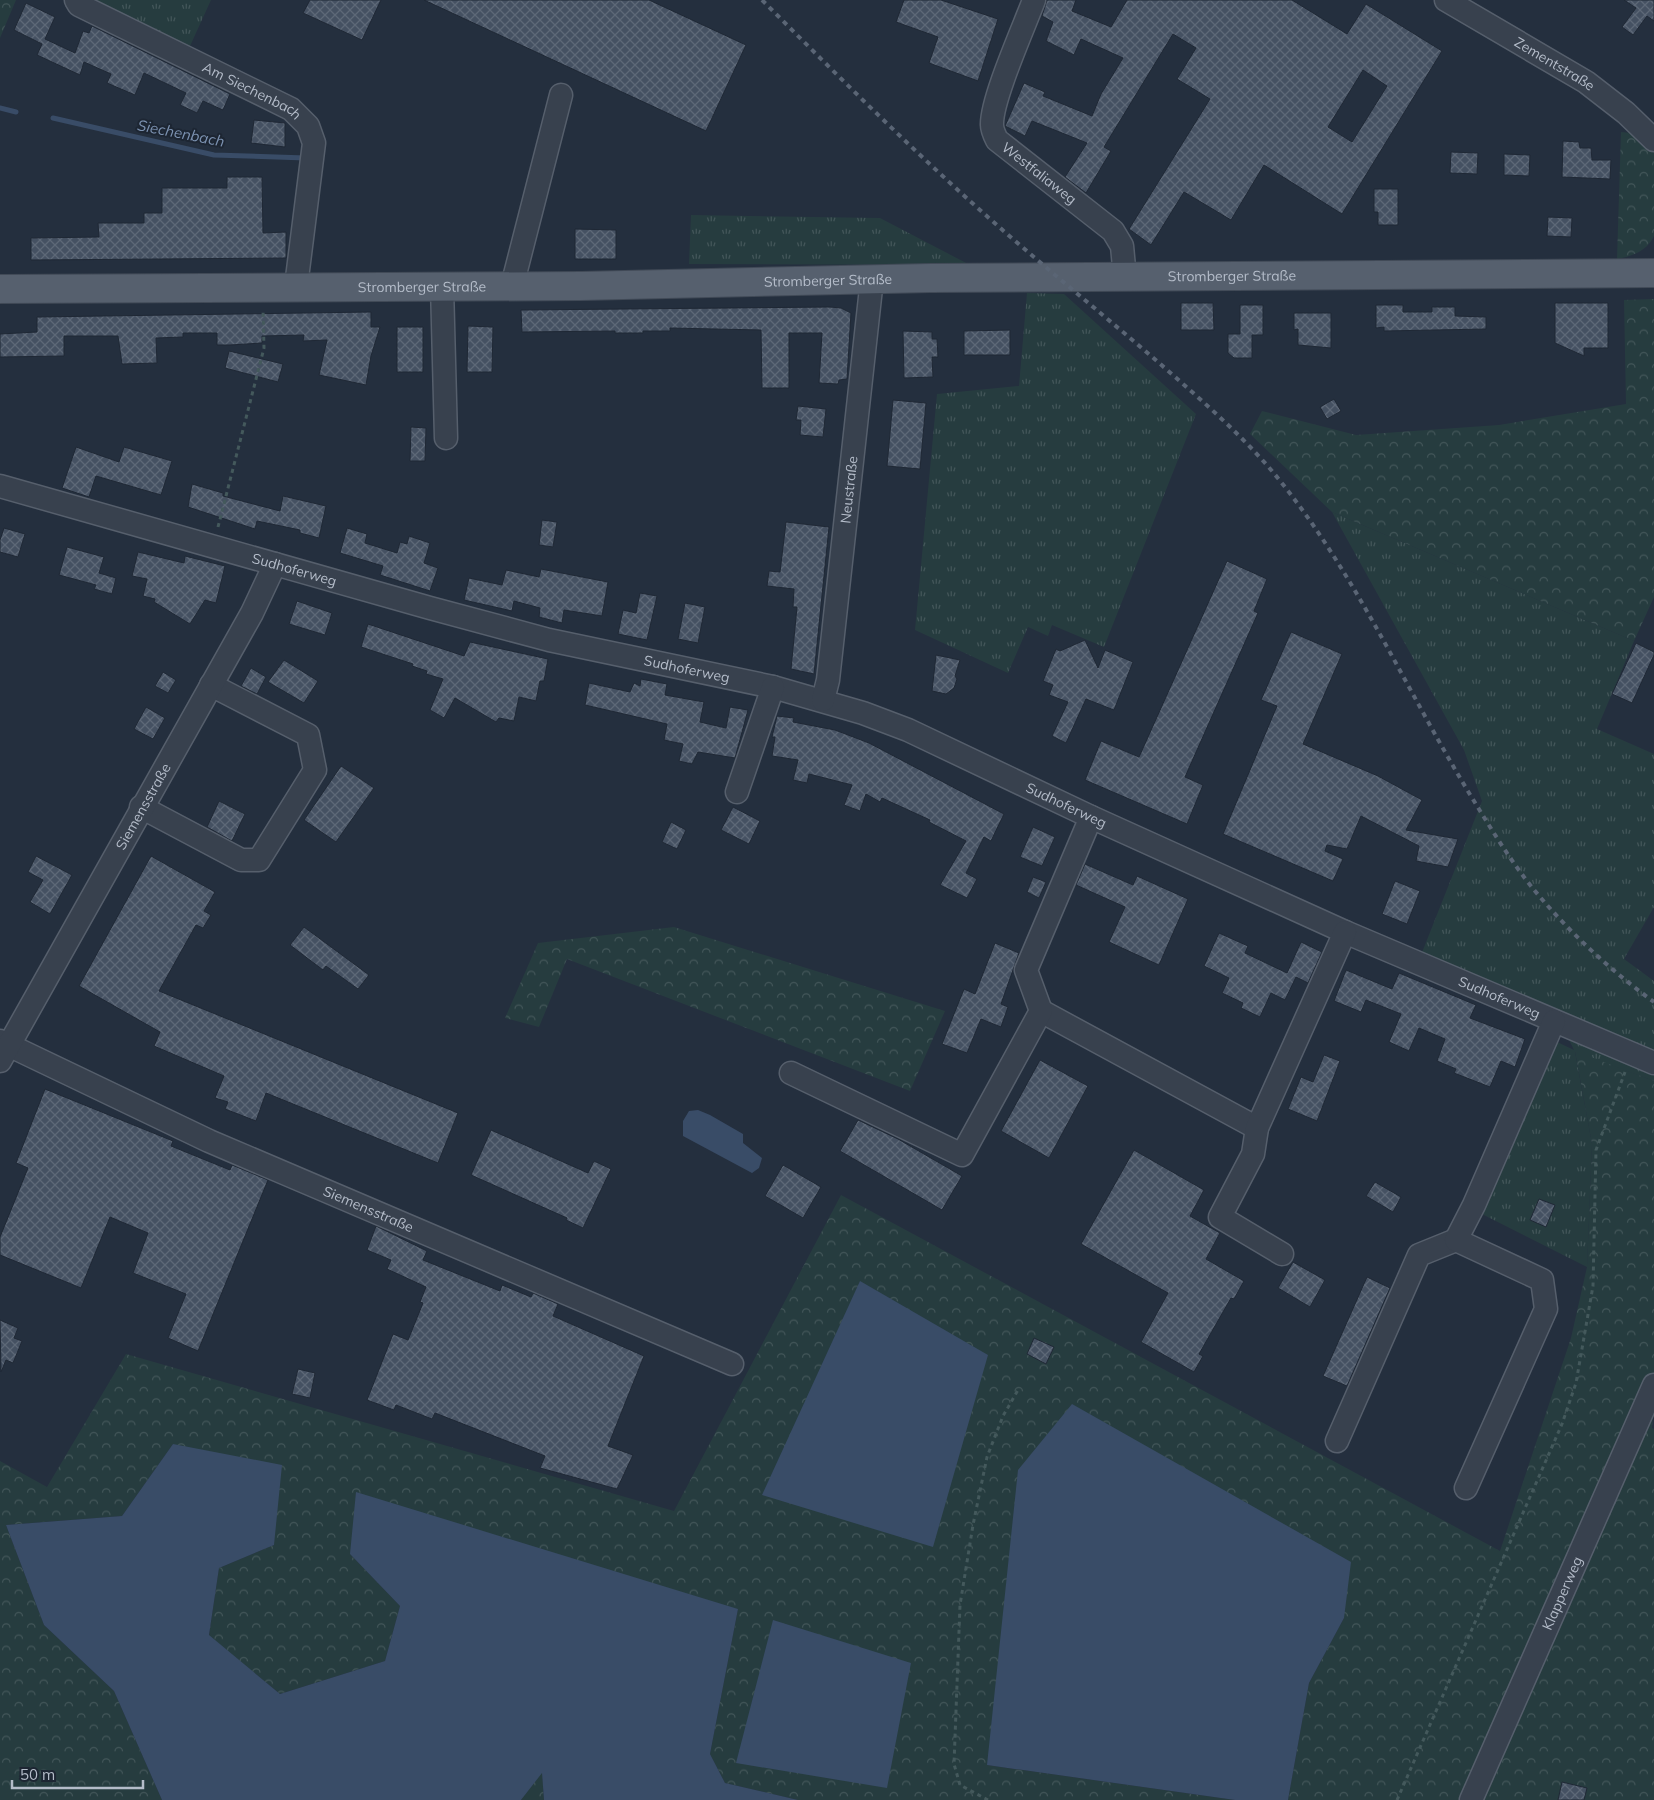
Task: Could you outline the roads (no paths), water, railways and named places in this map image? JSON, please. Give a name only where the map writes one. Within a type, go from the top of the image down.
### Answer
[{"type":"main road","name":"Stromberger Straße","points":[[0,289],[512,286],[872,279],[1654,273]]},
{"type":"street","name":"Am Siechenbach","points":[[76,0],[79,5],[291,109],[308,126],[314,143],[296,286]]},
{"type":"street","name":"Westfaliaweg","points":[[1034,0],[1002,85],[994,110],[992,126],[997,140],[1113,232],[1122,246],[1125,278]]},
{"type":"street","name":"Zementstraße","points":[[1446,0],[1586,82],[1626,113],[1654,140]]},
{"type":"street","points":[[512,286],[561,95]]},
{"type":"street","name":"Neustraße","points":[[824,700],[828,680],[872,279]]},
{"type":"street","points":[[442,286],[446,438]]},
{"type":"street","name":"Sudhoferweg","points":[[0,486],[550,640],[772,687],[824,700],[908,730],[1091,817],[1345,932],[1654,1063]]},
{"type":"street","name":"Siemensstraße","points":[[275,564],[252,613],[3,1049],[209,1141],[732,1364]]},
{"type":"street","points":[[141,807],[241,860],[259,860],[315,770],[308,735],[211,685]]},
{"type":"street","points":[[737,792],[772,687]]},
{"type":"street","points":[[1091,817],[1026,970],[1041,1011],[1257,1128]]},
{"type":"street","points":[[1282,1254],[1220,1217],[1252,1154],[1257,1128],[1345,932]]},
{"type":"street","points":[[791,1073],[962,1155],[1041,1011]]},
{"type":"street","points":[[1338,1440],[1420,1254],[1456,1240],[1474,1205],[1554,1021]]},
{"type":"street","points":[[1456,1240],[1542,1280],[1546,1309],[1466,1488]]},
{"type":"street","name":"Klapperweg","points":[[1471,1800],[1654,1385]]},
{"type":"water","points":[[698,1110],[743,1134],[743,1143],[762,1158],[759,1168],[752,1173],[683,1136],[683,1121],[689,1111]]},
{"type":"water","points":[[860,1281],[988,1355],[933,1547],[762,1495]]},
{"type":"water","points":[[1072,1404],[1351,1562],[1344,1618],[1309,1683],[1288,1800],[1235,1800],[987,1765],[1018,1470]]},
{"type":"water","points":[[173,1444],[282,1465],[274,1545],[219,1568],[209,1635],[280,1694],[385,1661],[400,1606],[350,1554],[356,1492],[738,1609],[710,1754],[725,1783],[798,1800],[544,1800],[542,1773],[521,1800],[162,1800],[114,1691],[44,1625],[6,1525],[122,1516]]},
{"type":"water","points":[[773,1620],[911,1663],[887,1788],[736,1763]]},
{"type":"waterway","name":"Siechenbach","points":[[0,108],[16,112]]},
{"type":"waterway","name":"Siechenbach","points":[[53,118],[214,155],[306,158]]},
{"type":"railway","points":[[762,0],[967,199],[1187,387],[1261,458],[1302,509],[1329,549],[1379,632],[1449,759],[1488,824],[1518,869],[1548,907],[1576,936],[1606,964],[1654,1002]]}]
